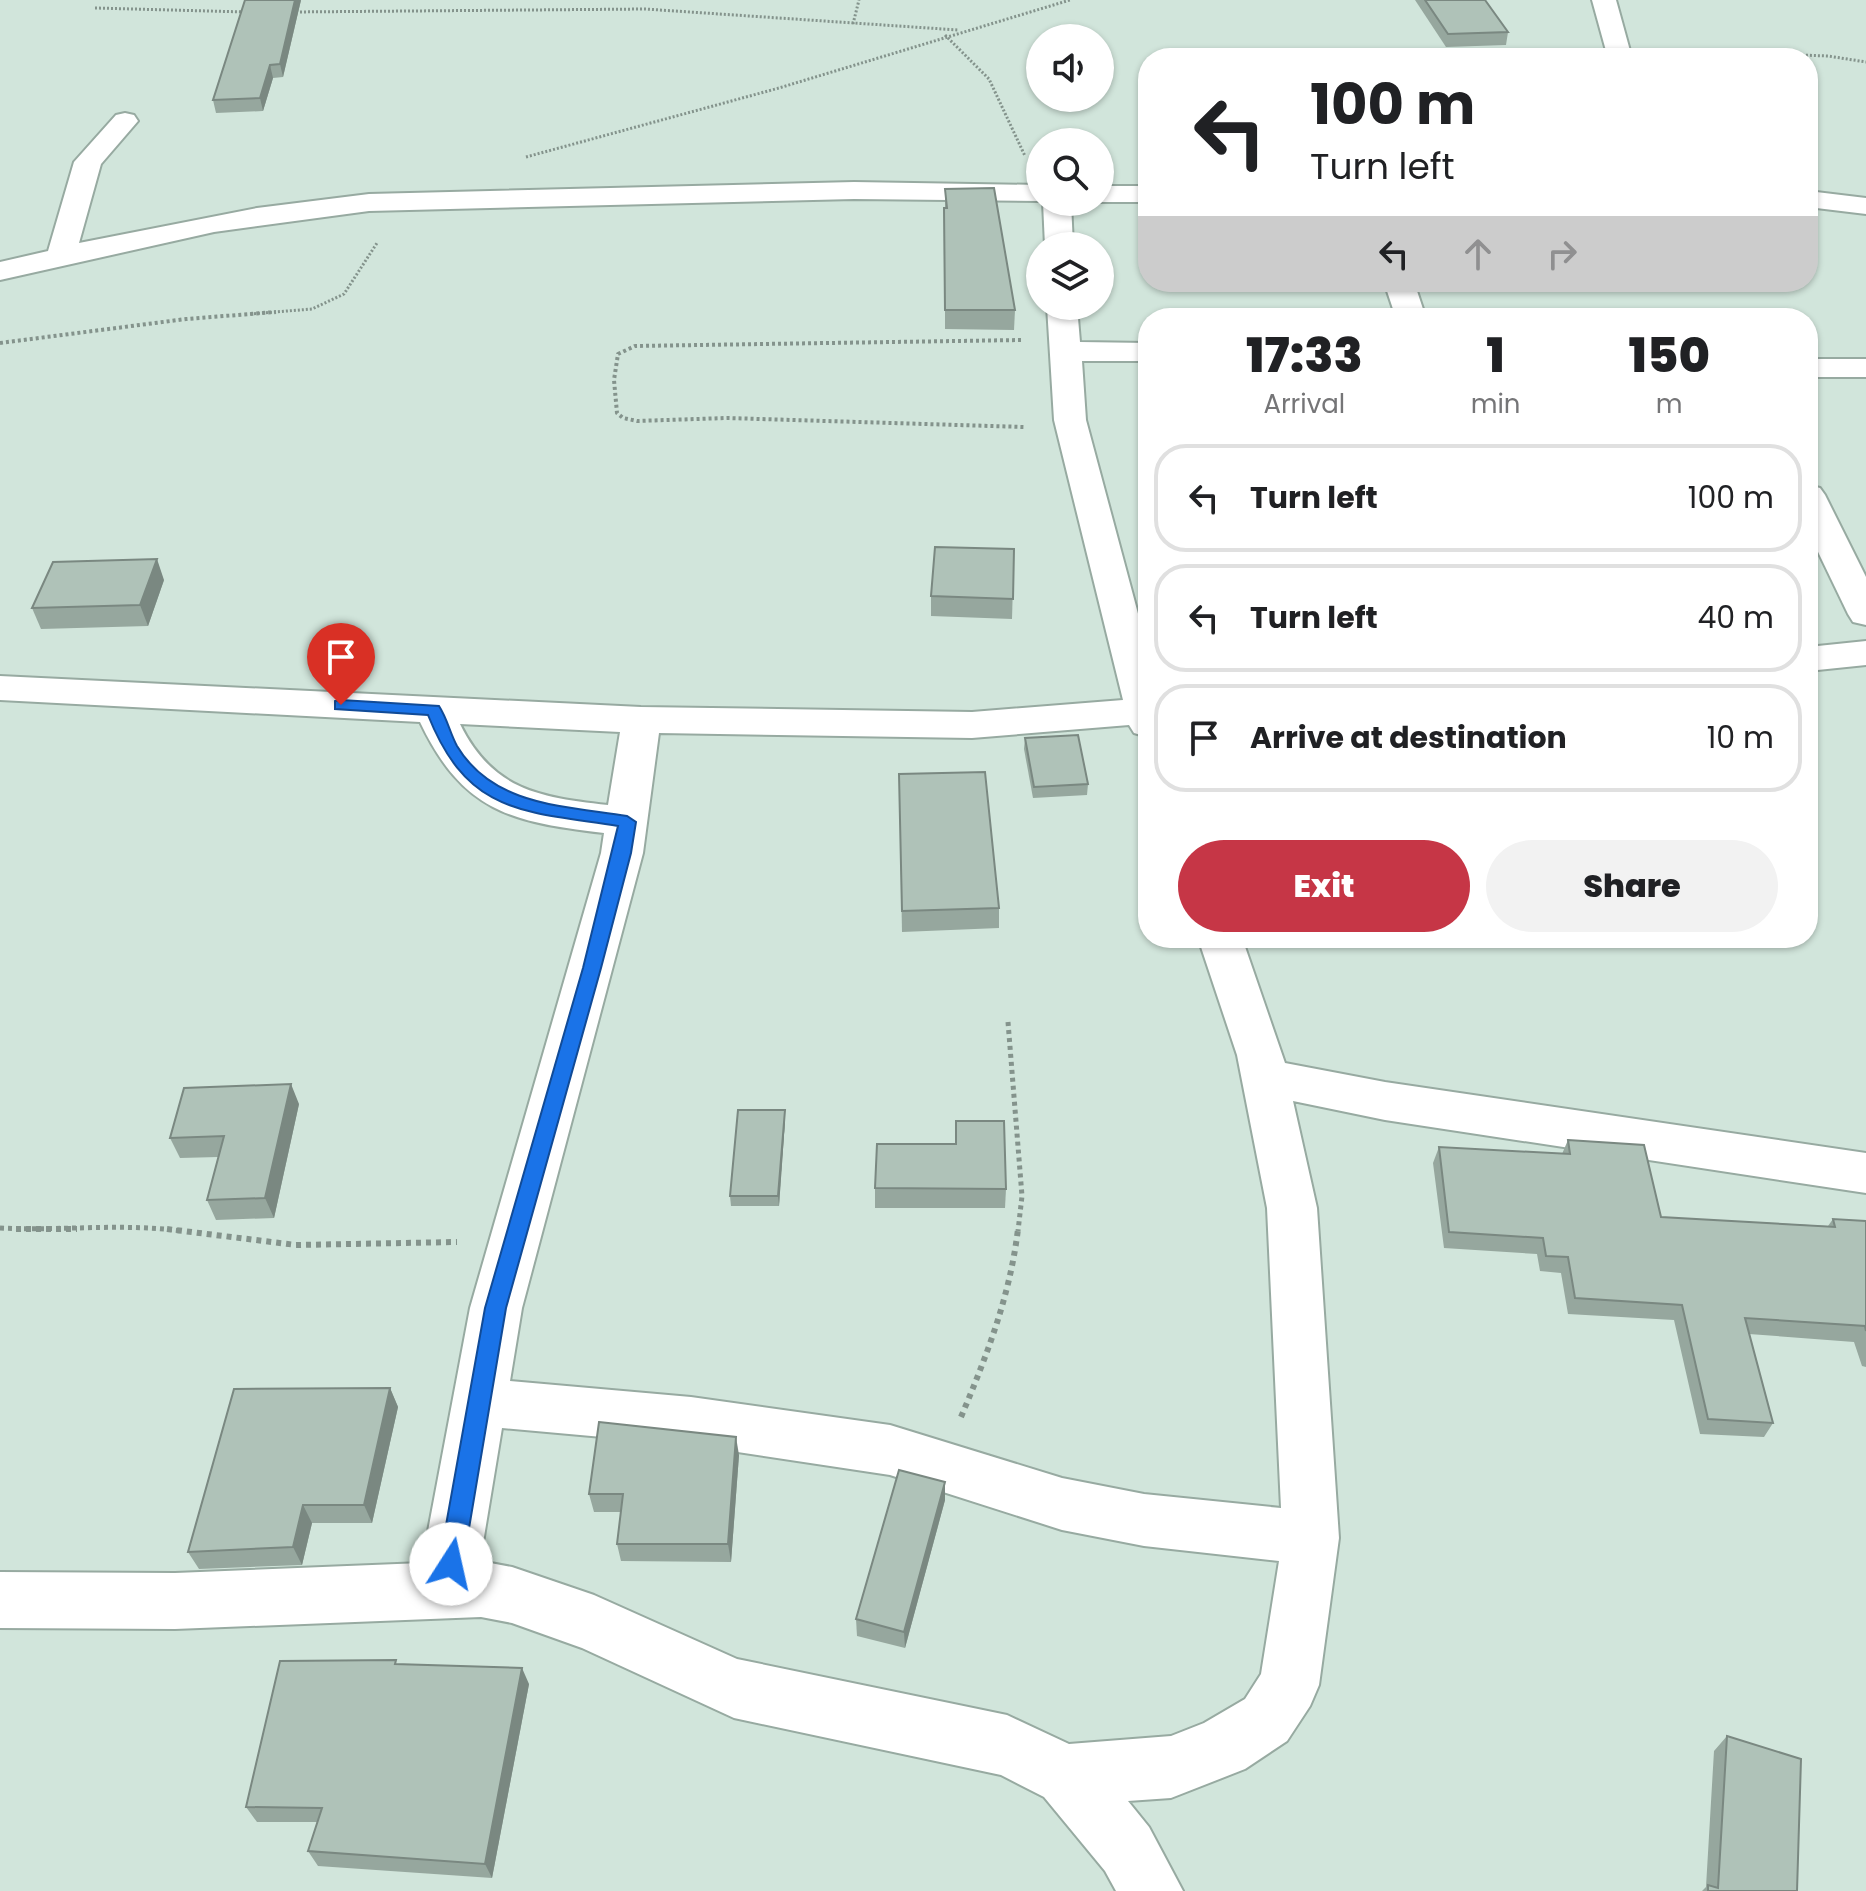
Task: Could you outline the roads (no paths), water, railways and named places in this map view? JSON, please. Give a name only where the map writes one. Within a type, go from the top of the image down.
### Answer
[{"type":"street","points":[[1604,0],[1618,48]]},
{"type":"street","points":[[61,257],[88,162],[125,121]]},
{"type":"street","points":[[0,271],[202,226],[296,211],[404,202],[888,188],[1026,193]]},
{"type":"street","points":[[1114,194],[1138,194]]},
{"type":"street","points":[[1818,200],[1866,206]]},
{"type":"street","points":[[1138,350],[1063,332],[1073,429],[1138,684]]},
{"type":"street","points":[[1818,368],[1866,368]]},
{"type":"street","points":[[1818,516],[1866,614]]},
{"type":"street","points":[[1818,658],[1866,653]]},
{"type":"street","points":[[0,688],[641,720],[972,725],[1138,715]]},
{"type":"street","points":[[434,710],[449,746],[469,773],[494,794],[528,806],[627,822]]},
{"type":"street","points":[[446,1591],[496,1308],[622,853],[641,720]]},
{"type":"street","points":[[1066,1775],[1171,1767],[1223,1747],[1266,1720],[1289,1685],[1311,1538],[1292,1208],[1265,1077],[1223,948]]},
{"type":"street","points":[[1265,1077],[1385,1101],[1866,1173]]},
{"type":"street","points":[[479,1402],[691,1421],[890,1450],[1062,1504],[1144,1520],[1311,1538]]},
{"type":"street","points":[[0,1600],[175,1601],[481,1589],[512,1595],[594,1624],[734,1688],[1007,1746],[1066,1775],[1127,1849],[1151,1891]]}]
